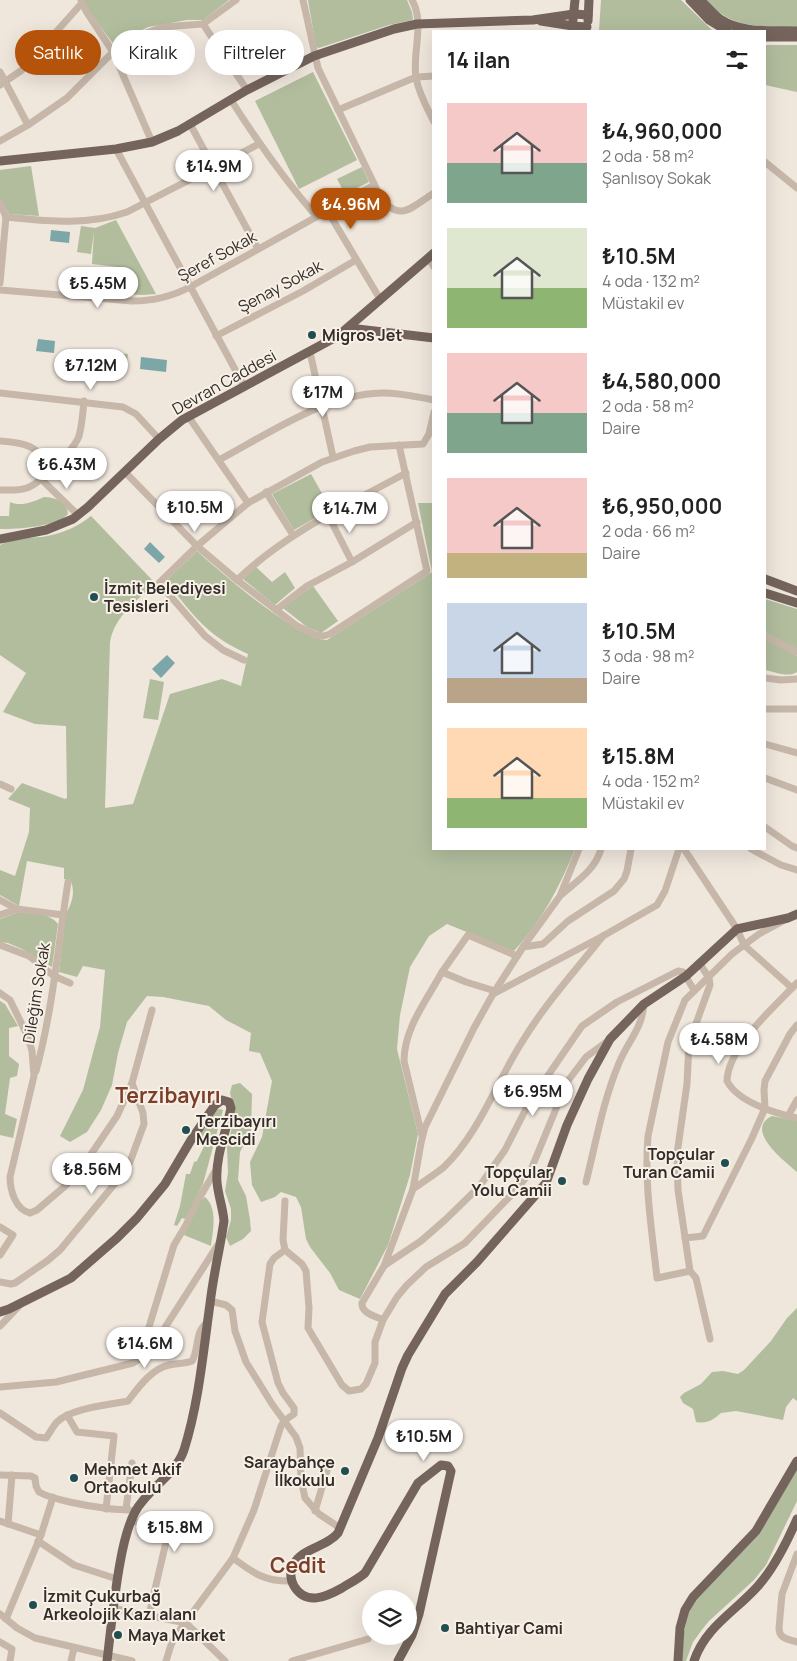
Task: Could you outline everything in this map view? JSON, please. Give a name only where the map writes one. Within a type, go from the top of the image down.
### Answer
[{"type":"main road","points":[[572,29],[575,0]]},
{"type":"main road","points":[[533,20],[572,29],[587,29],[589,0]]},
{"type":"main road","points":[[690,0],[709,20],[725,30]]},
{"type":"main road","points":[[700,0],[719,18],[739,28],[753,30]]},
{"type":"main road","points":[[0,161],[116,149],[152,142],[168,136],[247,90],[314,56],[378,34],[417,24],[533,20],[574,14],[588,15]]},
{"type":"main road","points":[[766,30],[797,31]]},
{"type":"main road","points":[[766,37],[797,37]]},
{"type":"main road","name":"Devran Caddesi","points":[[0,539],[56,527],[78,516],[159,440],[188,416],[310,352],[348,328],[431,255]]},
{"type":"main road","points":[[348,328],[432,338]]},
{"type":"main road","points":[[766,579],[797,591]]},
{"type":"main road","points":[[766,593],[797,604]]},
{"type":"main road","points":[[398,1661],[412,1635],[424,1595],[451,1471],[448,1466],[441,1465],[437,1467],[418,1483],[365,1573],[360,1577],[328,1595],[315,1598],[300,1594],[292,1581],[291,1573],[295,1561],[332,1539],[340,1528],[378,1438],[408,1355],[445,1294],[477,1262],[546,1183],[567,1126],[588,1079],[610,1039],[644,1004],[686,976],[737,929],[788,918],[797,914]]},
{"type":"main road","points":[[0,1312],[71,1278],[98,1256],[124,1231],[165,1184],[191,1140],[215,1105],[222,1100],[228,1102],[231,1108],[218,1165],[217,1183],[223,1210],[221,1240],[210,1301],[202,1372],[188,1437],[173,1471],[147,1497],[134,1516],[122,1551],[112,1608],[107,1658]]},
{"type":"main road","points":[[678,1661],[680,1628],[685,1610],[696,1592],[760,1525],[797,1461]]},
{"type":"main road","points":[[694,1661],[703,1641],[712,1629],[752,1593],[765,1577],[796,1524]]},
{"type":"street","points":[[155,30],[176,25],[203,24],[236,0]]},
{"type":"street","points":[[303,0],[318,68],[374,185],[386,204],[394,211],[400,212],[409,209],[432,194]]},
{"type":"street","points":[[412,0],[418,13],[416,76],[421,96],[432,118]]},
{"type":"street","points":[[3,84],[22,70],[81,1],[111,49]]},
{"type":"street","points":[[203,24],[247,90]]},
{"type":"street","points":[[0,141],[68,98],[111,54]]},
{"type":"street","points":[[0,72],[3,84],[28,125]]},
{"type":"street","points":[[123,75],[152,142]]},
{"type":"street","points":[[338,110],[416,76],[432,76]]},
{"type":"street","points":[[231,100],[286,182],[316,216]]},
{"type":"street","points":[[190,124],[258,248]]},
{"type":"street","points":[[6,217],[53,222],[86,221],[118,215],[259,144]]},
{"type":"street","points":[[116,149],[244,386]]},
{"type":"street","points":[[766,163],[797,188]]},
{"type":"street","name":"Şeref Sokak","points":[[0,290],[143,301],[163,298],[190,287],[374,185]]},
{"type":"street","points":[[0,203],[6,217],[0,283]]},
{"type":"street","points":[[327,210],[380,299]]},
{"type":"street","name":"Şenay Sokak","points":[[216,336],[356,260]]},
{"type":"street","points":[[310,352],[333,457]]},
{"type":"street","points":[[0,393],[84,401],[133,410],[159,440]]},
{"type":"street","points":[[219,460],[322,406],[380,393],[432,400]]},
{"type":"street","points":[[0,490],[22,489],[32,485],[41,479],[72,448],[78,437],[84,401]]},
{"type":"street","points":[[188,416],[248,503]]},
{"type":"street","points":[[244,660],[223,650],[205,636],[159,583],[197,546],[248,503],[266,492],[333,457],[370,447],[425,442],[432,421]]},
{"type":"street","points":[[0,441],[29,445],[38,450],[54,466]]},
{"type":"street","points":[[125,472],[197,546],[237,580],[309,632],[323,636],[330,634],[427,571],[399,445]]},
{"type":"street","points":[[237,580],[263,556],[293,535],[406,473]]},
{"type":"street","points":[[41,479],[78,516]]},
{"type":"street","points":[[266,492],[293,535]]},
{"type":"street","points":[[328,515],[352,562]]},
{"type":"street","points":[[276,610],[307,586],[352,562],[417,522]]},
{"type":"street","points":[[766,636],[797,652]]},
{"type":"street","points":[[766,678],[797,679]]},
{"type":"street","points":[[766,709],[797,709]]},
{"type":"street","points":[[766,744],[797,753]]},
{"type":"street","points":[[766,778],[797,790]]},
{"type":"street","points":[[0,784],[11,789]]},
{"type":"street","points":[[766,828],[797,848]]},
{"type":"street","points":[[560,896],[579,850]]},
{"type":"street","points":[[383,1320],[364,1311],[362,1303],[384,1266],[413,1189],[422,1136],[474,1028],[494,992],[523,946],[560,896],[591,869],[601,850]]},
{"type":"street","points":[[523,946],[543,944],[568,921],[614,890],[624,879],[628,871],[631,850]]},
{"type":"street","points":[[442,972],[494,992],[603,936],[648,911],[660,902],[679,850]]},
{"type":"street","points":[[685,850],[737,929],[744,945],[794,985],[740,1046],[726,1082],[736,1093],[765,1108],[797,1118]]},
{"type":"street","points":[[753,850],[781,865],[797,870]]},
{"type":"street","name":"Dileğim Sokak","points":[[68,882],[43,1045],[10,1177],[11,1190],[24,1211],[30,1213],[37,1210],[59,1192],[80,1169],[117,1116],[132,1083]]},
{"type":"street","points":[[0,900],[17,909],[63,915]]},
{"type":"street","points":[[0,915],[17,909]]},
{"type":"street","points":[[690,1271],[657,1278],[647,1178],[647,1150],[659,1079],[668,1042],[686,1000],[694,990],[709,978],[732,954],[759,934],[788,918]]},
{"type":"street","points":[[422,1136],[404,1061],[408,1033],[442,972],[468,934],[517,956]]},
{"type":"street","points":[[413,1189],[443,1167],[475,1128],[532,1026],[603,936]]},
{"type":"street","points":[[0,945],[29,956],[54,976],[70,982]]},
{"type":"street","points":[[700,964],[709,978],[708,991],[689,1043],[687,1084],[677,1154],[678,1190],[690,1271],[696,1278],[710,1339]]},
{"type":"street","points":[[384,1266],[421,1241],[479,1187],[505,1150],[529,1103],[582,1026],[617,1002],[678,971],[681,971],[686,976],[694,990]]},
{"type":"street","points":[[0,993],[10,1000],[28,1037],[32,1051],[34,1076]]},
{"type":"street","points":[[586,1182],[604,1108],[619,1062],[640,1024],[644,1004]]},
{"type":"street","points":[[0,1282],[15,1283],[55,1255],[127,1167],[136,1149],[144,1124],[143,1113],[132,1083],[152,1010]]},
{"type":"street","points":[[685,1238],[703,1236],[765,1108],[765,1081],[782,1047],[797,1025]]},
{"type":"street","points":[[285,1201],[283,1240],[285,1250],[302,1264],[306,1270],[308,1328],[324,1357],[346,1389],[358,1390],[366,1384],[374,1363],[375,1342],[383,1320],[397,1297],[426,1267],[465,1243],[525,1180],[567,1082],[586,1057],[610,1039]]},
{"type":"street","points":[[788,1116],[797,1100]]},
{"type":"street","points":[[150,1351],[145,1340],[176,1241],[218,1165]]},
{"type":"street","points":[[0,1227],[13,1235],[0,1255]]},
{"type":"street","points":[[0,1386],[56,1382],[133,1363],[145,1356],[221,1240]]},
{"type":"street","points":[[166,1661],[176,1635],[233,1558],[254,1510],[280,1430],[284,1421],[294,1414],[294,1408],[278,1383],[262,1316],[270,1264],[274,1258],[285,1250]]},
{"type":"street","points":[[210,1301],[226,1305],[232,1310],[235,1331],[246,1362],[284,1421],[292,1430],[298,1442],[305,1498],[315,1510],[340,1528]]},
{"type":"street","points":[[0,1326],[22,1303]]},
{"type":"street","points":[[0,1413],[36,1437],[44,1438],[49,1435],[59,1420],[78,1411],[128,1401],[139,1386],[158,1370],[170,1365],[192,1361],[201,1328],[208,1323]]},
{"type":"street","points":[[67,1416],[77,1432],[114,1436],[106,1509]]},
{"type":"street","points":[[126,1509],[132,1463]]},
{"type":"street","points":[[315,1510],[328,1467]]},
{"type":"street","points":[[0,1475],[28,1475],[34,1477],[39,1492],[106,1509],[126,1509],[159,1533],[166,1542],[149,1615]]},
{"type":"street","points":[[12,1475],[4,1522],[39,1539],[74,1565],[117,1578]]},
{"type":"street","points":[[54,1497],[39,1539],[3,1616],[22,1632],[35,1638],[107,1658],[132,1661]]},
{"type":"street","points":[[797,1554],[782,1594],[779,1632],[782,1637],[797,1642]]},
{"type":"street","points":[[233,1558],[264,1578],[273,1581],[292,1581]]},
{"type":"street","points":[[112,1608],[186,1623],[225,1661]]},
{"type":"street","points":[[292,1661],[362,1641]]},
{"type":"street","points":[[0,1642],[12,1649],[10,1661]]},
{"type":"street","points":[[71,1661],[74,1648]]},
{"type":"green space","points":[[84,0],[229,0],[203,20],[187,20],[148,27],[142,30],[111,30],[111,41],[87,8]]},
{"type":"green space","points":[[308,0],[407,0],[413,20],[389,25],[319,48],[316,47]]},
{"type":"green space","points":[[601,0],[681,0],[712,30],[599,30]]},
{"type":"green space","points":[[706,0],[797,0],[797,27],[759,26],[737,21],[726,17]]},
{"type":"green space","points":[[766,45],[797,45],[797,92],[766,85]]},
{"type":"green space","points":[[313,72],[357,160],[299,189],[255,101]]},
{"type":"green space","points":[[31,166],[39,216],[9,214],[0,199],[0,170]]},
{"type":"green space","points":[[362,167],[369,182],[345,194],[337,179]]},
{"type":"green space","points":[[116,220],[156,294],[117,293],[118,267],[92,264],[94,231],[91,254],[77,252],[81,226],[95,228]]},
{"type":"green space","points":[[91,351],[128,354],[126,370],[90,366]]},
{"type":"green space","points":[[311,474],[331,509],[294,530],[272,494]]},
{"type":"green space","points":[[44,497],[63,503],[68,514],[55,522],[46,524],[26,528],[0,529],[0,516],[9,516],[10,502],[23,504]]},
{"type":"green space","points":[[418,503],[432,503],[432,572]]},
{"type":"green space","points":[[91,516],[155,583],[122,616],[110,642],[105,808],[133,804],[170,694],[222,679],[241,686],[248,654],[222,640],[202,624],[166,581],[197,551],[223,574],[280,617],[314,637],[327,640],[432,572],[432,850],[575,850],[542,915],[514,951],[447,924],[429,936],[410,967],[400,1015],[397,1049],[418,1134],[410,1175],[388,1245],[360,1299],[339,1290],[330,1273],[310,1247],[306,1239],[301,1207],[296,1197],[281,1192],[275,1197],[261,1202],[252,1185],[250,1162],[262,1137],[272,1081],[260,1053],[249,1051],[251,1033],[226,1020],[209,1006],[163,997],[147,996],[127,1022],[118,1053],[112,1085],[101,1110],[87,1132],[70,1142],[60,1136],[83,1090],[100,1027],[105,970],[83,966],[77,977],[59,972],[66,913],[70,906],[73,892],[70,880],[64,879],[64,868],[27,861],[19,906],[0,895],[0,870],[15,876],[29,832],[30,808],[8,799],[22,783],[65,799],[67,798],[66,726],[35,724],[3,712],[26,673],[0,655],[0,545],[15,540],[42,537],[61,532],[80,524]]},
{"type":"green space","points":[[256,567],[272,582],[285,572],[295,588],[275,605],[243,579]]},
{"type":"green space","points":[[313,586],[338,621],[321,633],[307,627],[283,608]]},
{"type":"green space","points":[[766,599],[797,609],[797,650],[766,633]]},
{"type":"green space","points":[[766,639],[797,656],[797,672],[786,675],[766,670]]},
{"type":"green space","points":[[150,679],[164,682],[158,720],[143,718]]},
{"type":"green space","points":[[16,913],[44,915],[58,924],[52,967],[22,949],[0,942],[0,919]]},
{"type":"green space","points":[[0,1001],[5,1004],[18,1026],[9,1028],[9,1056],[19,1064],[17,1076],[10,1078],[5,1114],[17,1119],[13,1138],[0,1135]]},
{"type":"green space","points":[[240,1083],[252,1094],[251,1131],[240,1152],[238,1180],[246,1196],[251,1231],[243,1239],[230,1246],[226,1237],[231,1220],[231,1209],[225,1191],[228,1173],[227,1147],[234,1108],[230,1093],[232,1085]]},
{"type":"green space","points":[[216,1110],[223,1110],[203,1184],[185,1219],[182,1218],[177,1226],[174,1225],[186,1174],[190,1174],[194,1162],[197,1161],[206,1142],[194,1138]]},
{"type":"green space","points":[[772,1116],[797,1121],[797,1172],[777,1154],[764,1137],[762,1129],[764,1122]]},
{"type":"green space","points":[[205,1197],[212,1207],[213,1213],[211,1246],[184,1235],[199,1202]]},
{"type":"green space","points":[[797,1308],[797,1401],[793,1398],[786,1407],[783,1420],[736,1411],[721,1413],[707,1422],[696,1422],[693,1409],[683,1403],[680,1397],[701,1384],[712,1372],[723,1371],[738,1374],[744,1370],[771,1341],[787,1318]]},
{"type":"green space","points":[[797,1464],[797,1501],[766,1565],[754,1580],[709,1621],[693,1642],[686,1661],[682,1661],[684,1632],[689,1611],[697,1597],[756,1534]]},
{"type":"water","points":[[51,230],[70,232],[69,243],[50,241]]},
{"type":"water","points":[[38,339],[55,341],[54,353],[36,351]]},
{"type":"water","points":[[141,357],[167,360],[166,372],[140,369]]},
{"type":"water","points":[[150,542],[165,557],[159,563],[144,549]]},
{"type":"water","points":[[167,655],[175,663],[161,678],[152,669]]},
{"type":"place","name":"Migros Jet","points":[[312,335]]},
{"type":"place","name":"İzmit Belediyesi Tesisleri","points":[[94,597]]},
{"type":"place","name":"Terzibayırı Mescidi","points":[[186,1130]]},
{"type":"place","name":"Topçular Turan Camii","points":[[725,1163]]},
{"type":"place","name":"Topçular Yolu Camii","points":[[562,1181]]},
{"type":"place","name":"Saraybahçe İlkokulu","points":[[345,1471]]},
{"type":"place","name":"Mehmet Akif Ortaokulu","points":[[74,1478]]},
{"type":"place","name":"İzmit Çukurbağ Arkeolojik Kazı alanı","points":[[33,1605]]},
{"type":"place","name":"Bahtiyar Cami","points":[[445,1628]]},
{"type":"place","name":"Maya Market","points":[[118,1635]]},
{"type":"district","name":"Terzibayırı","points":[[168,1095]]},
{"type":"district","name":"Cedit","points":[[298,1565]]}]
